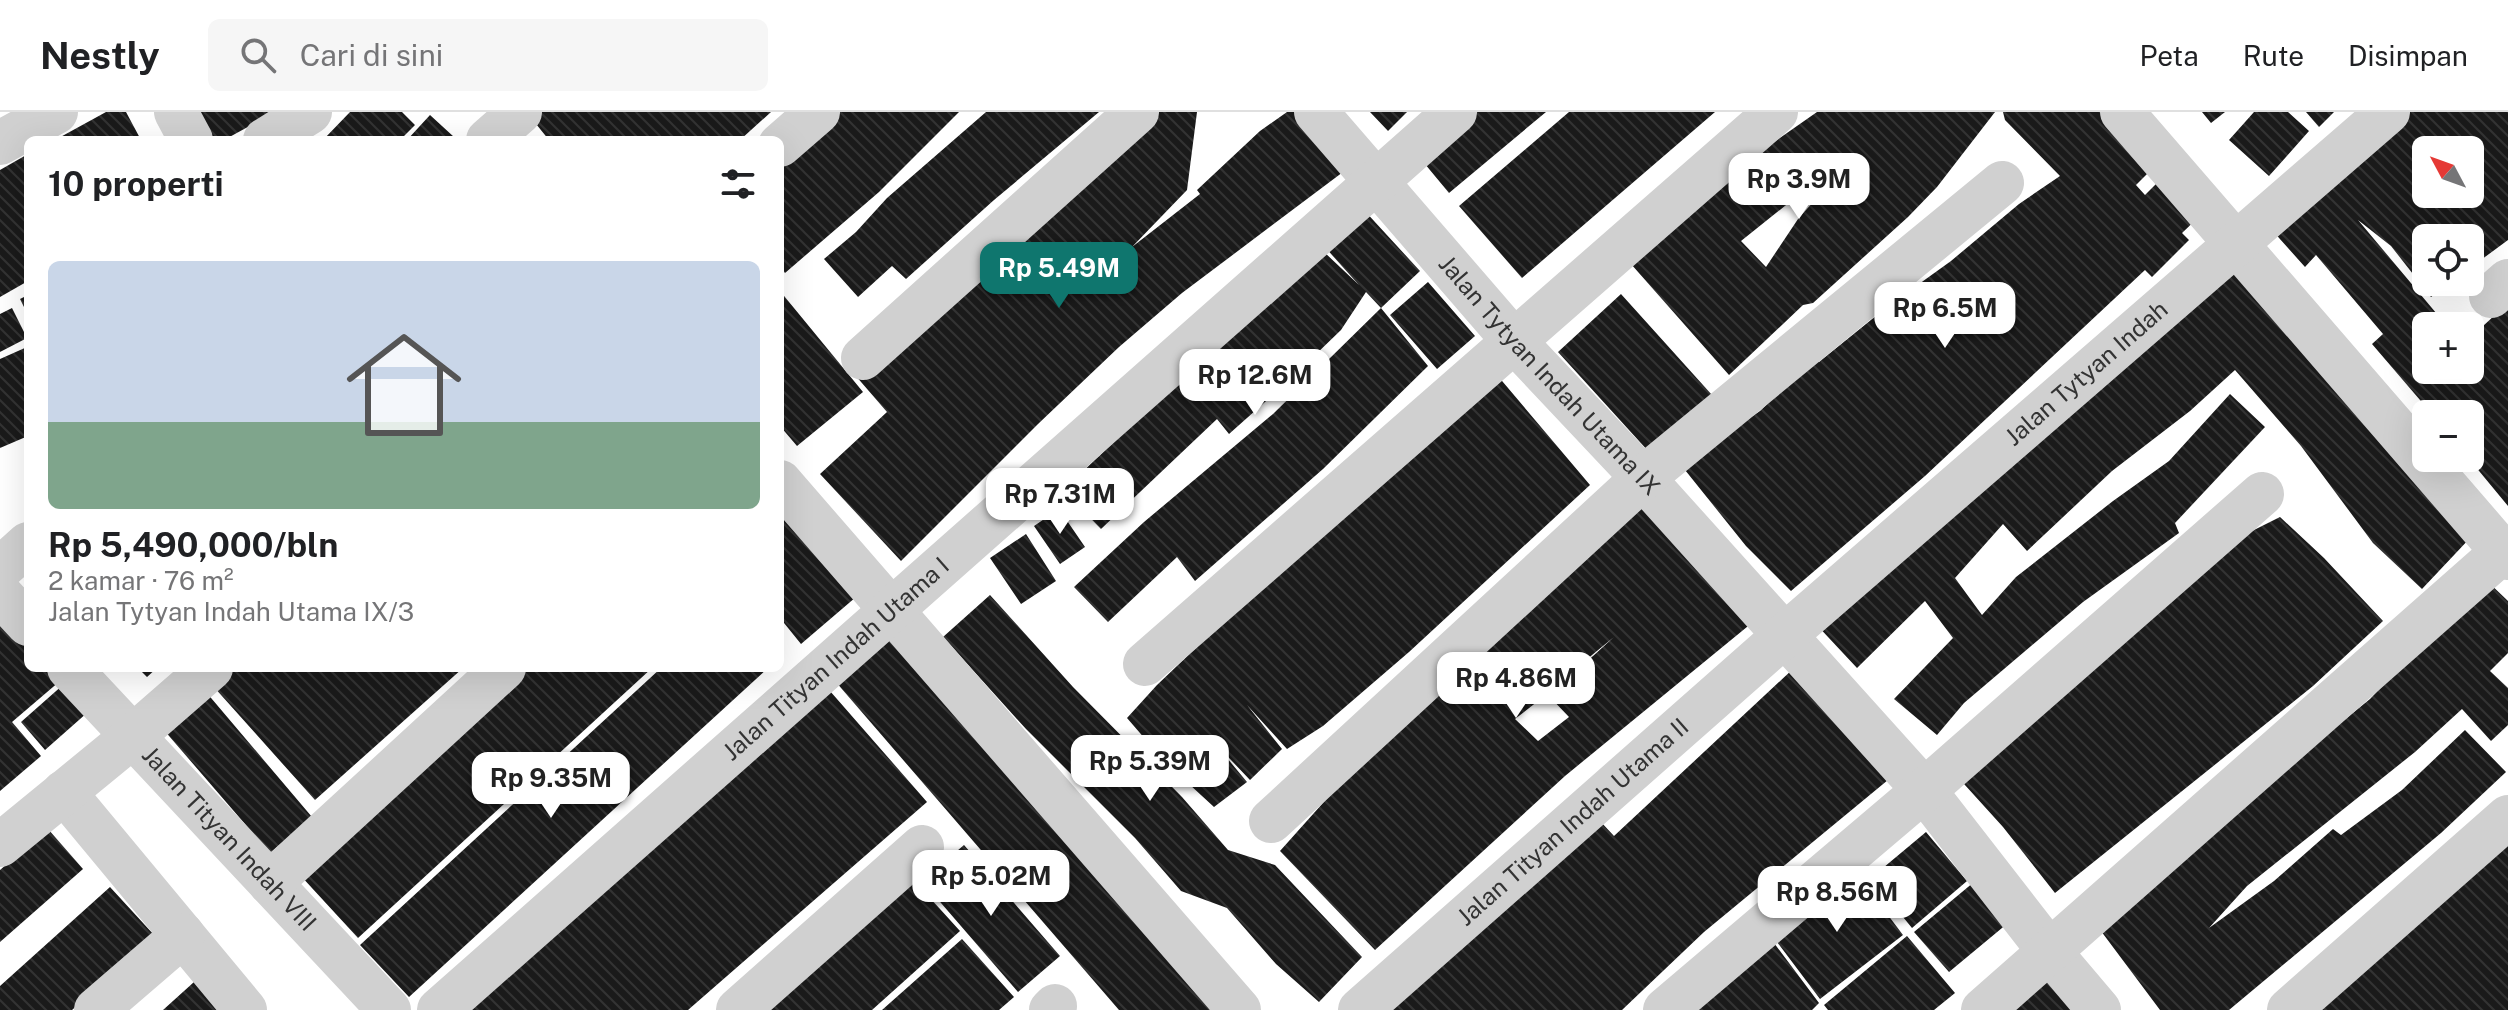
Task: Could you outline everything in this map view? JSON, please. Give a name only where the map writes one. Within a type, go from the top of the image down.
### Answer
[{"type":"street","points":[[0,143],[56,112]]},
{"type":"street","points":[[176,112],[189,136]]},
{"type":"street","points":[[271,136],[310,112]]},
{"type":"street","points":[[493,136],[520,112]]},
{"type":"street","points":[[784,142],[818,112]]},
{"type":"street","points":[[863,358],[1137,112]]},
{"type":"street","name":"Jalan Tytyan Indah Utama IX","points":[[1316,112],[1514,341],[1643,478],[1924,790],[2049,951],[2099,1010]]},
{"type":"street","name":"Jalan Tityan Indah Utama I","points":[[439,1010],[889,609],[1455,112]]},
{"type":"street","points":[[1145,664],[1776,112]]},
{"type":"street","points":[[1983,1010],[2506,552],[2122,112]]},
{"type":"street","name":"Jalan Tytyan Indah","points":[[1785,635],[2388,112]]},
{"type":"street","points":[[1271,821],[1643,478],[2002,183]]},
{"type":"street","points":[[784,487],[1239,1010]]},
{"type":"street","points":[[1665,1010],[1924,790],[2262,494]]},
{"type":"street","points":[[0,569],[24,548]]},
{"type":"street","points":[[0,594],[24,620]]},
{"type":"street","name":"Jalan Tityan Indah Utama II","points":[[1360,1010],[1785,635]]},
{"type":"street","name":"Jalan Tityan Indah VIII","points":[[73,672],[389,1010]]},
{"type":"street","points":[[0,845],[206,672]]},
{"type":"street","points":[[270,883],[500,672]]},
{"type":"street","points":[[64,792],[245,1010]]},
{"type":"street","points":[[2289,1010],[2508,817]]},
{"type":"street","points":[[738,1010],[922,847]]},
{"type":"street","points":[[96,1010],[183,935]]},
{"type":"building","points":[[106,112],[126,112],[139,136],[62,136]]},
{"type":"building","points":[[188,112],[275,112],[231,136],[201,136]]},
{"type":"building","points":[[350,112],[402,112],[415,125],[404,136],[327,136]]},
{"type":"building","points":[[540,112],[771,112],[744,136],[546,136],[532,119]]},
{"type":"building","points":[[838,112],[959,112],[879,192],[785,273],[784,158]]},
{"type":"building","points":[[986,112],[1099,112],[906,279],[892,266],[858,297],[824,259],[856,232],[887,198]]},
{"type":"building","points":[[1145,112],[1197,112],[1187,190],[1132,247],[1200,194],[1197,190],[1260,131],[1287,112],[1301,112],[1351,166],[1182,293],[1119,347],[901,561],[820,474],[887,412],[855,375]]},
{"type":"building","points":[[1370,112],[1407,112],[1388,131]]},
{"type":"building","points":[[1464,112],[1546,112],[1449,193],[1415,152]]},
{"type":"building","points":[[1569,112],[1715,112],[1522,278],[1459,206]]},
{"type":"building","points":[[1817,112],[1995,112],[1937,187],[1908,217],[1813,303],[1803,305],[1729,375],[1631,264],[1748,160]],"holes":[[[1836,165],[1854,184],[1822,192],[1798,219],[1766,267],[1741,241]]]},
{"type":"building","points":[[2003,112],[2111,112],[2157,164],[2136,185],[2145,195],[2167,173],[2204,212],[2182,233],[2189,240],[2152,277],[2145,270],[1925,476],[1791,591],[1746,546],[1681,465],[1760,411],[1812,360],[1819,362],[1951,261],[2019,204],[2060,176],[2005,120]]},
{"type":"building","points":[[2202,112],[2225,112],[2211,123]]},
{"type":"building","points":[[2254,112],[2288,112],[2309,131],[2269,176],[2229,140]]},
{"type":"building","points":[[2306,112],[2334,112],[2319,127]]},
{"type":"building","points":[[2399,112],[2508,112],[2508,240],[2484,258],[2484,224],[2412,224],[2412,273],[2391,246],[2358,220],[2412,284],[2412,296],[2422,296],[2435,312],[2412,312],[2412,384],[2484,384],[2484,325],[2508,303],[2508,506],[2480,472],[2484,472],[2484,400],[2420,400],[2372,344],[2383,334],[2316,255],[2305,267],[2271,229]]},
{"type":"building","points":[[430,115],[453,136],[411,136]]},
{"type":"building","points":[[24,156],[24,283],[0,297],[0,170]]},
{"type":"building","points":[[1363,209],[1420,271],[1381,308],[1366,292],[1341,330],[1282,387],[1229,434],[1217,419],[1101,529],[1063,490],[1323,251],[1359,285],[1323,245]]},
{"type":"building","points":[[2232,271],[2471,537],[2422,589],[2373,543],[2301,446],[2235,370],[2190,411],[2112,471],[2027,551],[2003,524],[1955,578],[1982,615],[2016,577],[2169,461],[2230,394],[2265,427],[2175,523],[2179,533],[2083,602],[1964,703],[1937,735],[1894,699],[1953,638],[1925,601],[1857,668],[1814,622]]},
{"type":"building","points":[[1428,282],[1475,336],[1437,369],[1390,315]]},
{"type":"building","points":[[1621,294],[1712,395],[1649,452],[1558,352]]},
{"type":"building","points":[[784,296],[863,392],[797,446],[784,431]]},
{"type":"building","points":[[12,308],[24,332],[24,340],[0,352],[0,314]]},
{"type":"building","points":[[1381,308],[1428,366],[1323,469],[1195,581],[1177,557],[1108,622],[1074,587],[1144,522],[1273,414]]},
{"type":"building","points":[[24,348],[24,438],[0,448],[0,359]]},
{"type":"building","points":[[1497,375],[1590,485],[1409,652],[1323,726],[1287,749],[1247,705],[1282,749],[1250,780],[1212,740],[1247,782],[1214,807],[1165,762],[1127,718],[1157,685],[1344,507]]},
{"type":"building","points":[[1641,491],[1753,622],[1565,776],[1375,950],[1280,851],[1373,747]],"holes":[[[1614,637],[1572,675],[1552,690],[1575,669]],[[1547,694],[1569,717],[1538,741],[1515,719]]]},
{"type":"building","points":[[1059,509],[1085,547],[1060,564],[1034,526]]},
{"type":"building","points":[[784,514],[856,597],[801,644],[784,623]]},
{"type":"building","points":[[2280,517],[2324,558],[2383,621],[2313,686],[2055,893],[2003,827],[1955,774],[2228,543]]},
{"type":"building","points":[[1026,534],[1056,581],[1021,604],[990,558]]},
{"type":"building","points":[[2485,579],[2508,601],[2508,653],[2490,671],[2508,688],[2508,725],[2491,741],[2462,709],[2415,752],[2247,886],[2209,928],[2274,881],[2333,829],[2341,835],[2402,790],[2465,730],[2506,772],[2441,833],[2229,1010],[2160,1010],[2095,923],[2370,699]]},
{"type":"building","points":[[990,595],[1073,687],[1182,797],[1228,850],[1275,865],[1362,957],[1319,1002],[1276,964],[1227,908],[1181,891],[1135,838],[1026,729],[943,637]]},
{"type":"building","points":[[0,613],[24,638],[24,672],[52,672],[60,681],[12,722],[41,756],[0,791]]},
{"type":"building","points":[[892,630],[1222,1010],[1119,1010],[835,681]]},
{"type":"building","points":[[1794,668],[1894,775],[1704,932],[1622,1010],[1386,1010],[1600,821],[1614,836]]},
{"type":"building","points":[[229,672],[459,672],[315,800],[213,686]]},
{"type":"building","points":[[521,672],[648,672],[358,938],[300,875]]},
{"type":"building","points":[[657,672],[764,672],[409,997],[360,945]]},
{"type":"building","points":[[64,684],[88,712],[45,750],[21,722]]},
{"type":"building","points":[[830,691],[927,802],[688,1010],[464,1010]]},
{"type":"building","points":[[206,692],[312,817],[270,853],[163,729]]},
{"type":"building","points":[[48,829],[83,869],[0,942],[0,870]]},
{"type":"building","points":[[1926,832],[1967,881],[1912,928],[1871,878]]},
{"type":"building","points":[[2508,833],[2508,1010],[2316,1010]]},
{"type":"building","points":[[964,845],[1060,956],[1018,992],[922,881]]},
{"type":"building","points":[[1854,870],[1903,935],[1820,999],[1771,934]]},
{"type":"building","points":[[911,877],[960,931],[872,1010],[762,1010]]},
{"type":"building","points":[[1974,882],[2008,923],[1949,972],[1914,932]]},
{"type":"building","points":[[110,887],[155,936],[72,1010],[0,1010],[0,986]]},
{"type":"building","points":[[1907,936],[1955,993],[1934,1010],[1828,1010],[1824,1005]]},
{"type":"building","points":[[962,939],[1014,997],[999,1010],[882,1010]]},
{"type":"building","points":[[1771,939],[1819,1003],[1812,1010],[1690,1010]]},
{"type":"building","points":[[2046,976],[2080,1010],[2007,1010]]},
{"type":"building","points":[[194,982],[219,1010],[163,1010]]}]
